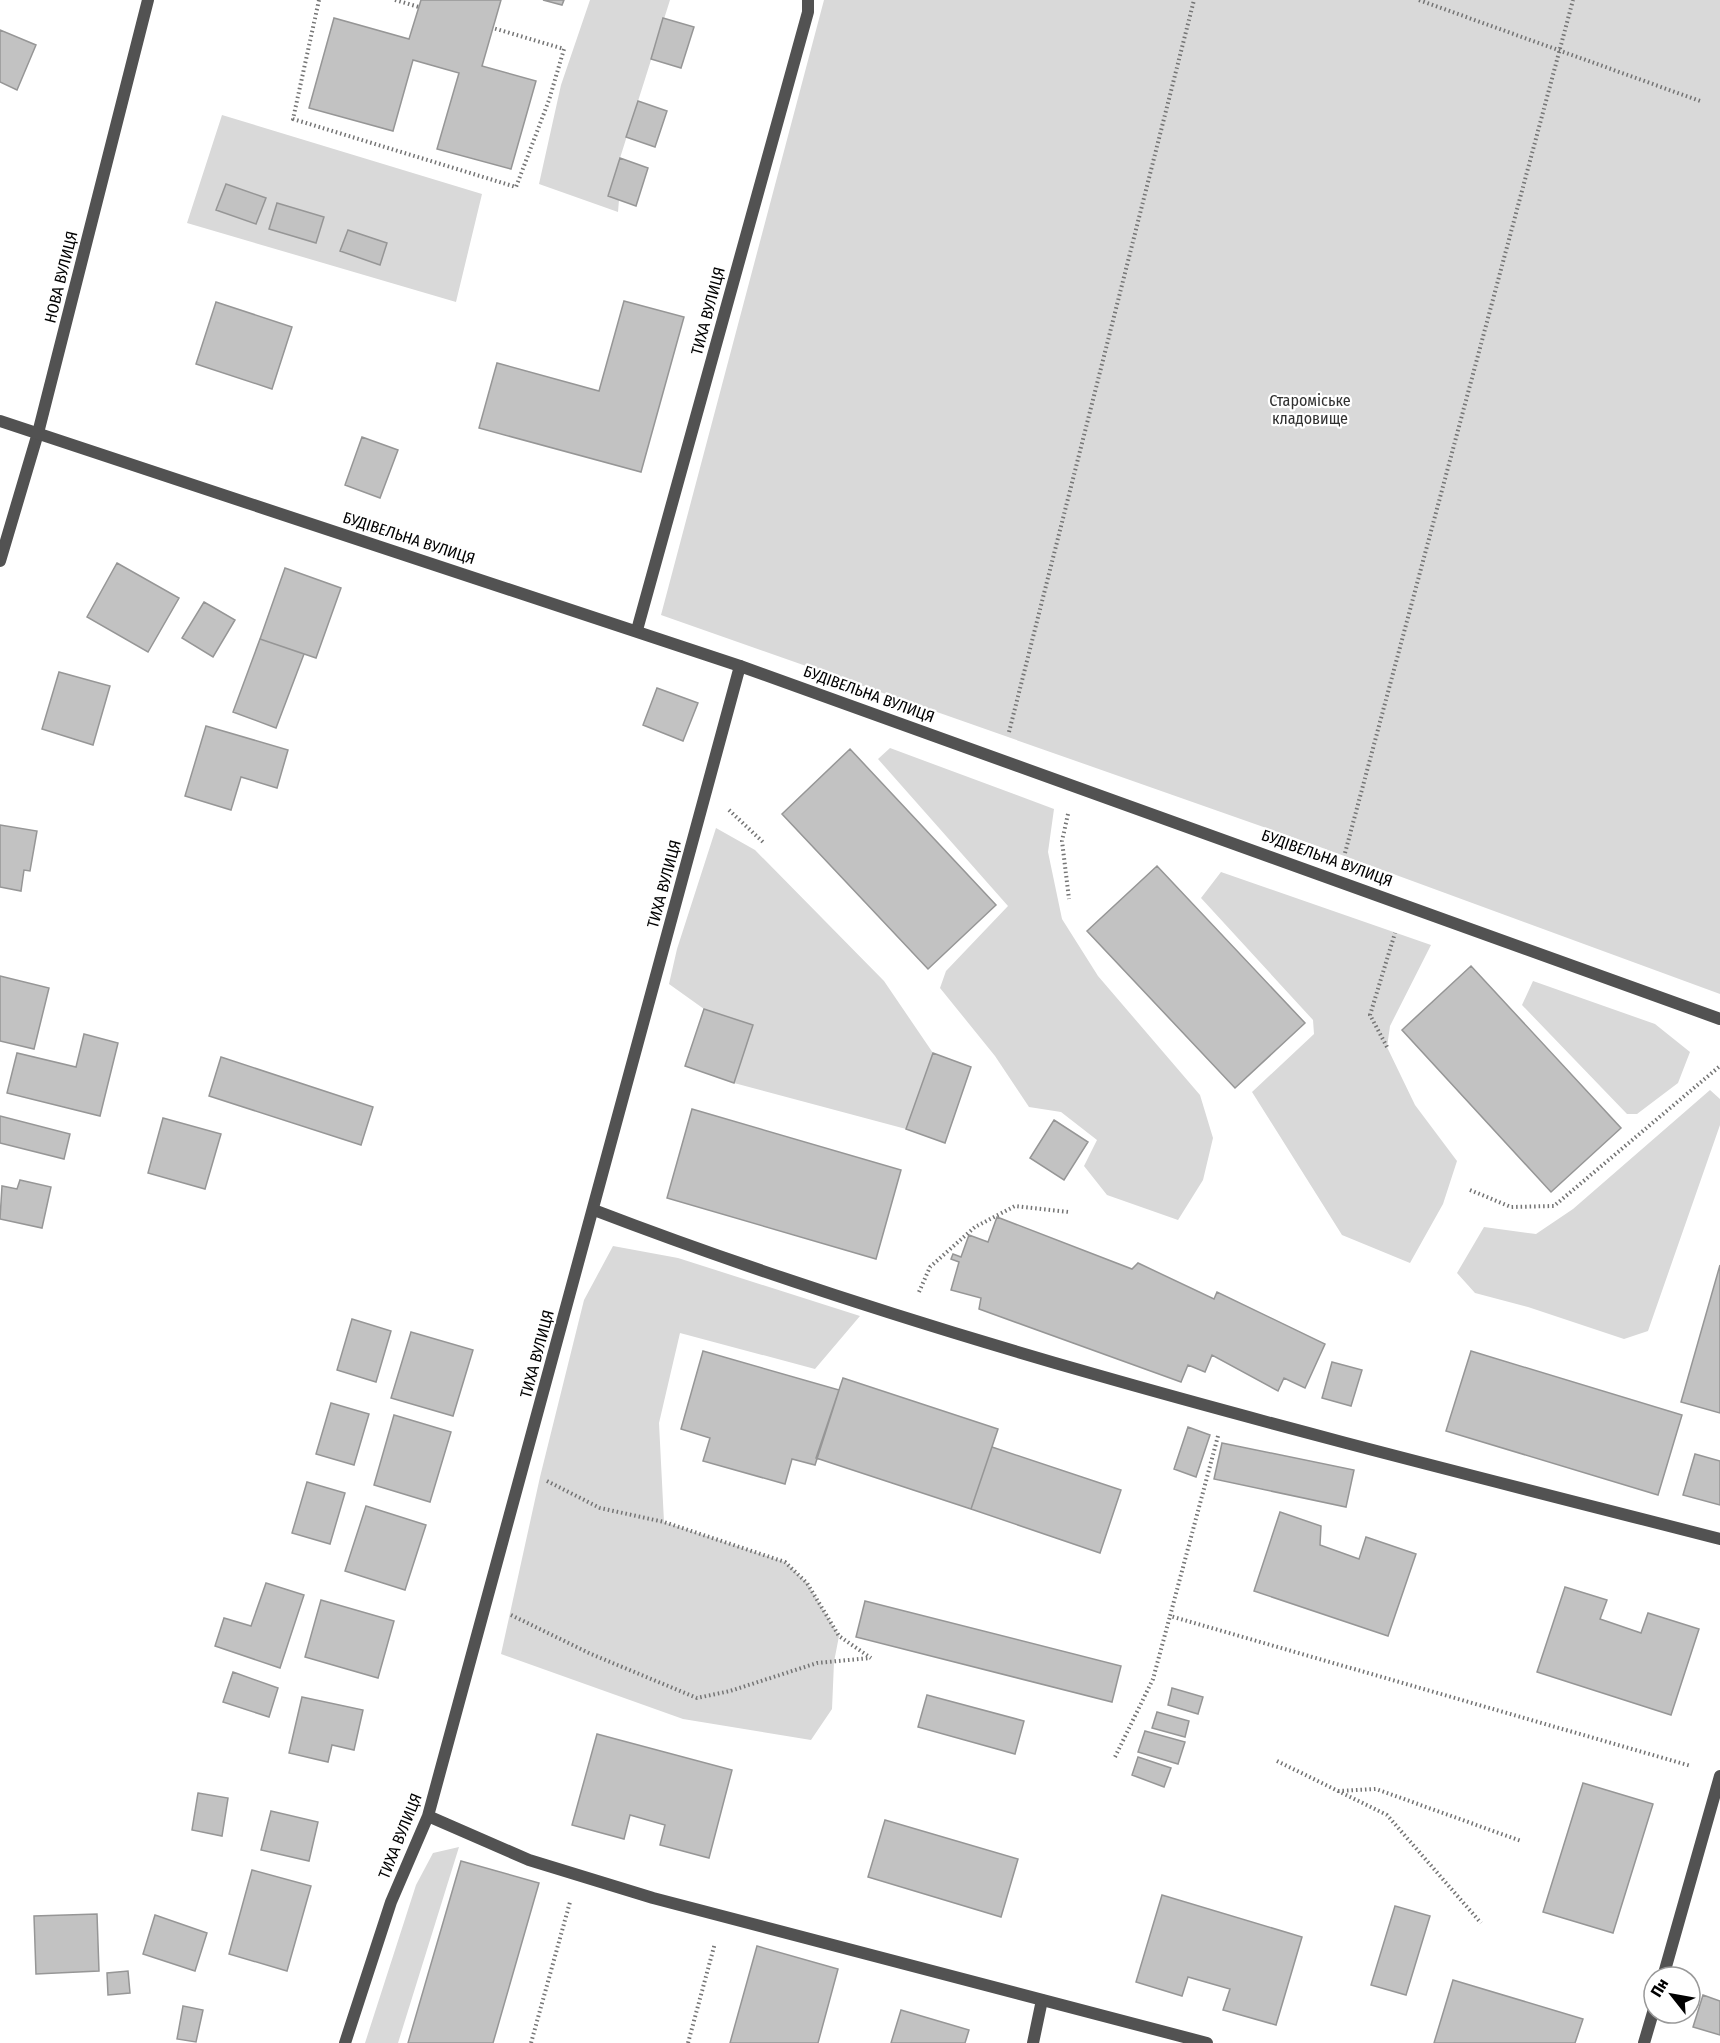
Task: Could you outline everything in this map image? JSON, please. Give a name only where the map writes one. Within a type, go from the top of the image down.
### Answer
[{"type":"street","name":"НОВА ВУЛИЦЯ","points":[[0,561],[38,433],[148,0]]},
{"type":"street","name":"ТИХА ВУЛИЦЯ","points":[[637,630],[808,12],[807,0]]},
{"type":"street","name":"БУДІВЕЛЬНА ВУЛИЦЯ","points":[[0,421],[637,630],[1003,759],[1720,1019]]},
{"type":"street","name":"ТИХА ВУЛИЦЯ","points":[[345,2043],[391,1902],[428,1816],[740,666]]},
{"type":"street","points":[[594,1210],[760,1270],[1096,1375],[1720,1539]]},
{"type":"street","points":[[1666,1965],[1720,1776]]},
{"type":"street","points":[[428,1816],[529,1860],[722,1917],[1207,2043]]},
{"type":"street","points":[[1033,2043],[1042,2000]]},
{"type":"street","points":[[1644,2043],[1649,2025]]},
{"type":"path","points":[[319,0],[292,119],[516,187],[549,100],[564,49],[492,28]]},
{"type":"path","points":[[395,0],[419,7]]},
{"type":"path","points":[[1003,759],[1194,0]]},
{"type":"path","points":[[1419,0],[1700,101]]},
{"type":"path","points":[[1338,880],[1573,0]]},
{"type":"path","points":[[1069,899],[1062,841],[1075,785]]},
{"type":"path","points":[[704,798],[735,813],[764,843]]},
{"type":"path","points":[[1387,1047],[1370,1016],[1404,904]]},
{"type":"path","points":[[1470,1190],[1511,1207],[1554,1206],[1720,1066]]},
{"type":"path","points":[[909,1318],[930,1267],[975,1227],[1015,1206],[1069,1212]]},
{"type":"path","points":[[1115,1757],[1153,1679],[1225,1409]]},
{"type":"path","points":[[487,1603],[591,1654],[697,1698],[730,1691],[817,1663],[871,1658],[839,1636],[807,1583],[785,1563],[664,1522],[600,1508],[523,1468]]},
{"type":"path","points":[[1170,1616],[1691,1766]]},
{"type":"path","points":[[1277,1761],[1387,1815],[1481,1923]]},
{"type":"path","points":[[1337,1791],[1376,1789],[1521,1841]]},
{"type":"path","points":[[531,2043],[578,1875]]},
{"type":"path","points":[[688,2043],[722,1917]]},
{"type":"green space","points":[[590,0],[670,0],[608,196],[619,200],[618,212],[539,184],[561,85]]},
{"type":"green space","name":"Староміське кладовище","points":[[824,0],[1720,0],[1720,994],[1309,843],[661,615]]},
{"type":"green space","points":[[222,115],[482,194],[456,302],[187,223]]},
{"type":"green space","points":[[890,748],[1054,809],[1048,852],[1062,919],[1098,976],[1200,1095],[1213,1138],[1203,1180],[1178,1220],[1107,1195],[1084,1166],[1097,1140],[1061,1112],[1029,1107],[995,1056],[940,988],[946,971],[1008,906],[878,759]]},
{"type":"green space","points":[[716,828],[755,850],[884,981],[933,1053],[906,1129],[734,1083],[753,1025],[704,1009],[669,984],[677,949]]},
{"type":"green space","points":[[1221,872],[1431,945],[1390,1026],[1387,1047],[1415,1105],[1457,1161],[1443,1204],[1410,1263],[1342,1235],[1252,1092],[1314,1034],[1313,1020],[1201,898]]},
{"type":"green space","points":[[1533,981],[1655,1024],[1690,1052],[1678,1083],[1637,1114],[1627,1114],[1522,1005]]},
{"type":"green space","points":[[1710,1090],[1720,1099],[1720,1125],[1648,1331],[1624,1339],[1528,1307],[1475,1293],[1457,1273],[1484,1227],[1536,1234],[1573,1209]]},
{"type":"green space","points":[[613,1246],[678,1258],[860,1316],[815,1369],[680,1333],[659,1423],[664,1522],[785,1562],[807,1583],[839,1636],[834,1662],[832,1709],[811,1740],[683,1719],[501,1654],[540,1477],[584,1300]]},
{"type":"green space","points":[[459,1847],[398,2043],[365,2043],[416,1885],[433,1853]]},
{"type":"building","points":[[421,0],[501,0],[482,66],[536,81],[511,169],[437,149],[459,73],[413,60],[393,131],[309,108],[334,18],[409,39]]},
{"type":"building","points":[[543,0],[564,0],[562,5]]},
{"type":"building","points":[[663,18],[694,27],[681,68],[651,59]]},
{"type":"building","points":[[0,30],[36,45],[17,90],[0,82]]},
{"type":"building","points":[[638,101],[667,111],[655,147],[626,137]]},
{"type":"building","points":[[620,158],[648,168],[636,206],[608,196]]},
{"type":"building","points":[[226,184],[266,198],[256,224],[216,210]]},
{"type":"building","points":[[277,203],[324,217],[316,243],[269,229]]},
{"type":"building","points":[[348,230],[387,243],[380,265],[340,251]]},
{"type":"building","points":[[624,301],[684,317],[641,472],[479,428],[497,363],[599,391]]},
{"type":"building","points":[[216,302],[292,327],[272,389],[196,364]]},
{"type":"building","points":[[362,437],[398,450],[380,498],[345,485]]},
{"type":"building","points":[[117,563],[179,598],[148,652],[87,617]]},
{"type":"building","points":[[285,568],[341,588],[316,658],[260,639]]},
{"type":"building","points":[[204,602],[235,620],[213,657],[182,638]]},
{"type":"building","points":[[260,639],[304,654],[276,728],[233,712]]},
{"type":"building","points":[[59,672],[110,686],[93,745],[42,729]]},
{"type":"building","points":[[657,688],[698,703],[683,741],[643,725]]},
{"type":"building","points":[[206,726],[288,750],[277,788],[241,777],[231,810],[185,796]]},
{"type":"building","points":[[850,749],[996,905],[928,969],[782,814]]},
{"type":"building","points":[[0,825],[37,831],[30,871],[24,870],[21,891],[0,887]]},
{"type":"building","points":[[1157,866],[1305,1023],[1235,1088],[1087,931]]},
{"type":"building","points":[[1471,966],[1621,1128],[1551,1192],[1402,1030]]},
{"type":"building","points":[[0,976],[49,988],[34,1049],[0,1041]]},
{"type":"building","points":[[704,1009],[753,1025],[734,1083],[685,1066]]},
{"type":"building","points":[[84,1034],[118,1043],[100,1116],[7,1093],[17,1053],[76,1067]]},
{"type":"building","points":[[933,1053],[971,1067],[945,1143],[906,1129]]},
{"type":"building","points":[[221,1057],[373,1107],[361,1145],[209,1096]]},
{"type":"building","points":[[692,1109],[901,1170],[876,1259],[667,1198]]},
{"type":"building","points":[[0,1116],[70,1134],[64,1159],[0,1143]]},
{"type":"building","points":[[163,1118],[221,1134],[205,1189],[148,1173]]},
{"type":"building","points":[[1054,1120],[1088,1142],[1064,1180],[1030,1158]]},
{"type":"building","points":[[20,1180],[51,1187],[42,1228],[0,1219],[2,1186],[17,1189]]},
{"type":"building","points":[[997,1217],[1132,1269],[1138,1263],[1214,1299],[1217,1292],[1325,1344],[1305,1388],[1284,1378],[1278,1391],[1212,1355],[1205,1372],[1188,1365],[1181,1382],[979,1309],[981,1298],[951,1290],[959,1262],[951,1259],[953,1254],[961,1257],[969,1235],[988,1242]]},
{"type":"building","points":[[1720,1265],[1720,1413],[1681,1402]]},
{"type":"building","points":[[352,1319],[391,1331],[376,1382],[337,1370]]},
{"type":"building","points":[[411,1332],[473,1350],[453,1416],[391,1398]]},
{"type":"building","points":[[703,1351],[839,1390],[815,1465],[792,1459],[785,1484],[703,1461],[710,1438],[681,1429]]},
{"type":"building","points":[[1471,1351],[1682,1415],[1658,1495],[1446,1431]]},
{"type":"building","points":[[1332,1362],[1362,1370],[1351,1406],[1322,1398]]},
{"type":"building","points":[[843,1378],[998,1429],[971,1509],[816,1458]]},
{"type":"building","points":[[331,1403],[369,1414],[354,1465],[316,1454]]},
{"type":"building","points":[[394,1415],[451,1432],[430,1502],[374,1485]]},
{"type":"building","points":[[1188,1427],[1210,1435],[1196,1477],[1174,1469]]},
{"type":"building","points":[[1222,1443],[1354,1470],[1346,1507],[1214,1479]]},
{"type":"building","points":[[992,1447],[1121,1490],[1100,1553],[971,1509]]},
{"type":"building","points":[[1695,1454],[1720,1461],[1720,1505],[1683,1495]]},
{"type":"building","points":[[307,1482],[345,1493],[330,1544],[292,1533]]},
{"type":"building","points":[[366,1506],[426,1525],[405,1590],[345,1571]]},
{"type":"building","points":[[1280,1512],[1321,1526],[1320,1545],[1359,1559],[1366,1537],[1416,1554],[1388,1636],[1254,1591]]},
{"type":"building","points":[[266,1583],[304,1595],[280,1668],[215,1646],[224,1618],[251,1626]]},
{"type":"building","points":[[1565,1587],[1607,1600],[1600,1619],[1641,1633],[1648,1613],[1699,1629],[1671,1715],[1537,1672]]},
{"type":"building","points":[[321,1600],[394,1621],[378,1678],[305,1657]]},
{"type":"building","points":[[865,1601],[1121,1666],[1112,1702],[856,1637]]},
{"type":"building","points":[[233,1672],[278,1688],[269,1717],[223,1702]]},
{"type":"building","points":[[1172,1688],[1203,1697],[1198,1714],[1168,1705]]},
{"type":"building","points":[[927,1695],[1024,1721],[1015,1754],[918,1727]]},
{"type":"building","points":[[302,1697],[363,1710],[354,1750],[332,1745],[328,1762],[289,1753]]},
{"type":"building","points":[[1157,1712],[1189,1721],[1185,1737],[1152,1728]]},
{"type":"building","points":[[1145,1731],[1185,1742],[1178,1764],[1138,1752]]},
{"type":"building","points":[[597,1734],[732,1770],[709,1858],[660,1845],[665,1825],[630,1815],[624,1839],[572,1825]]},
{"type":"building","points":[[1138,1757],[1171,1768],[1164,1787],[1132,1775]]},
{"type":"building","points":[[1583,1783],[1653,1804],[1613,1933],[1543,1912]]},
{"type":"building","points":[[198,1793],[228,1798],[222,1836],[192,1830]]},
{"type":"building","points":[[271,1811],[318,1822],[309,1861],[261,1850]]},
{"type":"building","points":[[885,1820],[1018,1859],[1001,1917],[868,1877]]},
{"type":"building","points":[[461,1861],[539,1883],[493,2043],[408,2043]]},
{"type":"building","points":[[252,1870],[311,1886],[287,1971],[229,1954]]},
{"type":"building","points":[[1162,1895],[1302,1937],[1276,2025],[1223,2010],[1230,1989],[1188,1977],[1182,1996],[1136,1982]]},
{"type":"building","points":[[1395,1906],[1430,1916],[1406,1995],[1371,1985]]},
{"type":"building","points":[[97,1914],[99,1971],[36,1974],[34,1916]]},
{"type":"building","points":[[155,1915],[207,1933],[195,1971],[143,1954]]},
{"type":"building","points":[[757,1946],[838,1969],[818,2043],[730,2043]]},
{"type":"building","points":[[128,1971],[130,1993],[108,1995],[107,1973]]},
{"type":"building","points":[[1453,1980],[1583,2019],[1575,2043],[1434,2043]]},
{"type":"building","points":[[1703,1995],[1720,2001],[1720,2035],[1693,2027],[1694,2025],[1702,2025]]},
{"type":"building","points":[[183,2006],[203,2010],[196,2042],[177,2039]]},
{"type":"building","points":[[901,2010],[969,2030],[965,2043],[891,2043]]}]
